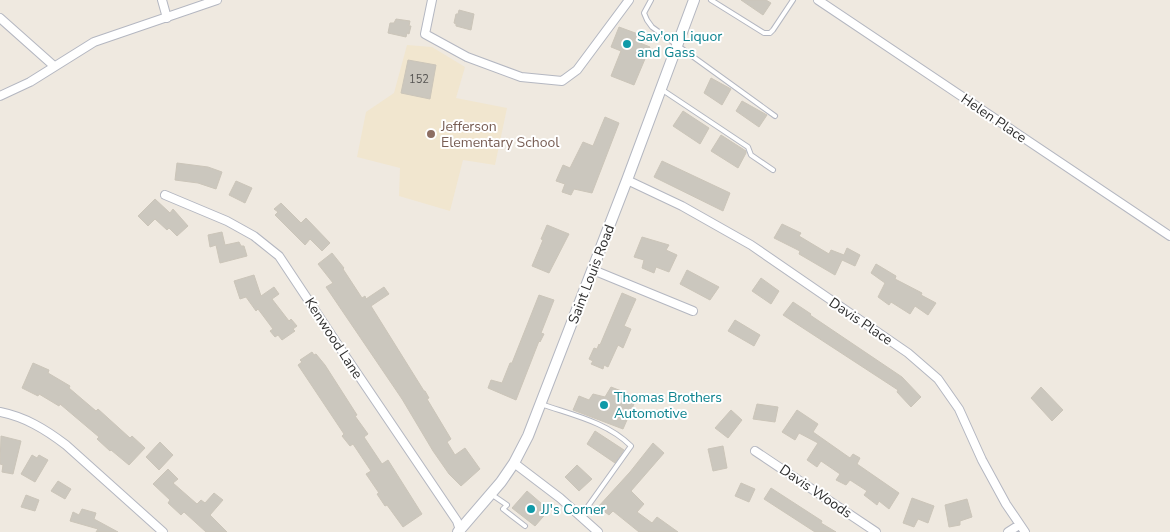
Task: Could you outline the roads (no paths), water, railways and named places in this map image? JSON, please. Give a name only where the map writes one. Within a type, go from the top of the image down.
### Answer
[{"type":"street","points":[[162,0],[167,18]]},
{"type":"street","points":[[0,96],[30,82],[94,42],[217,0]]},
{"type":"street","points":[[432,0],[425,34],[468,57],[521,77],[562,81],[577,70],[629,0]]},
{"type":"street","name":"Saint Louis Road","points":[[460,531],[492,494],[514,463],[528,436],[628,180],[694,0]]},
{"type":"street","name":"Helen Place","points":[[818,0],[1170,236]]},
{"type":"street","points":[[0,18],[54,66]]},
{"type":"street","name":"Davis Place","points":[[628,180],[682,206],[751,245],[908,353],[938,379],[959,409],[982,460],[1019,525],[1025,532]]},
{"type":"street","name":"Kenwood Lane","points":[[165,195],[227,221],[254,236],[279,256],[457,521],[460,531]]},
{"type":"street","points":[[593,270],[693,311]]},
{"type":"street","points":[[0,412],[20,417],[49,432],[163,532]]},
{"type":"street","name":"Davis Woods","points":[[755,451],[876,532]]},
{"type":"street","points":[[514,463],[581,516],[598,532]]},
{"type":"street","points":[[1008,532],[1019,525]]},
{"type":"lane","points":[[651,0],[644,13],[652,27],[775,116]]},
{"type":"lane","points":[[711,0],[764,33],[770,33],[793,0]]},
{"type":"lane","points":[[661,89],[748,147],[751,155],[773,170]]},
{"type":"lane","points":[[541,404],[597,423],[622,437],[631,446],[581,516]]},
{"type":"lane","points":[[492,494],[506,505],[503,509],[525,526]]},
{"type":"place","name":"Sav'on Liquor and Gass","points":[[627,44]]},
{"type":"place","name":"Jefferson Elementary School","points":[[431,134]]},
{"type":"place","name":"Thomas Brothers Automotive","points":[[604,405]]},
{"type":"place","name":"JJ's Corner","points":[[531,509]]}]
